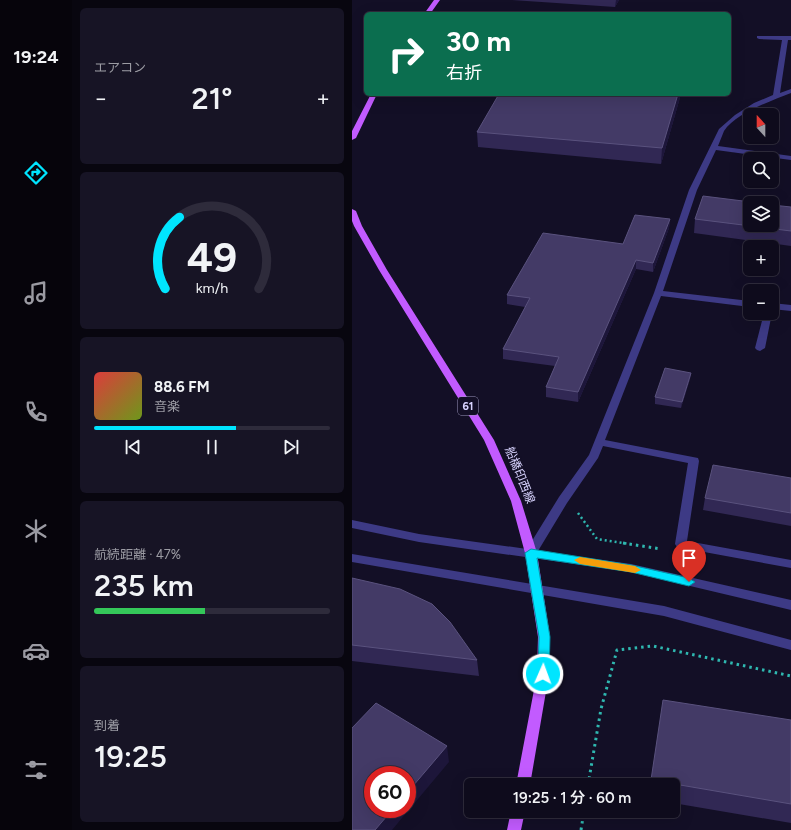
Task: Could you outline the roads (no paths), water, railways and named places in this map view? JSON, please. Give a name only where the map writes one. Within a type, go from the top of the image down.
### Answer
[{"type":"main road","points":[[428,12],[437,0]]},
{"type":"main road","points":[[352,138],[373,96]]},
{"type":"main road","name":"船橋印西線","points":[[352,211],[358,226],[383,270],[489,440],[516,501],[531,553],[538,590],[544,637],[543,674],[524,778]]},
{"type":"main road","points":[[514,830],[517,818]]},
{"type":"street","points":[[760,37],[788,38],[776,96]]},
{"type":"street","points":[[531,553],[563,500],[594,456],[658,293],[693,190],[722,129],[756,104],[791,91]]},
{"type":"street","points":[[713,146],[791,158]]},
{"type":"street","points":[[658,293],[743,303]]},
{"type":"street","points":[[779,307],[791,308]]},
{"type":"street","points":[[760,348],[766,320]]},
{"type":"street","points":[[599,442],[694,461],[681,544],[791,564]]},
{"type":"street","points":[[352,524],[419,538],[631,568],[791,605]]},
{"type":"street","points":[[352,558],[664,612],[791,645]]}]
